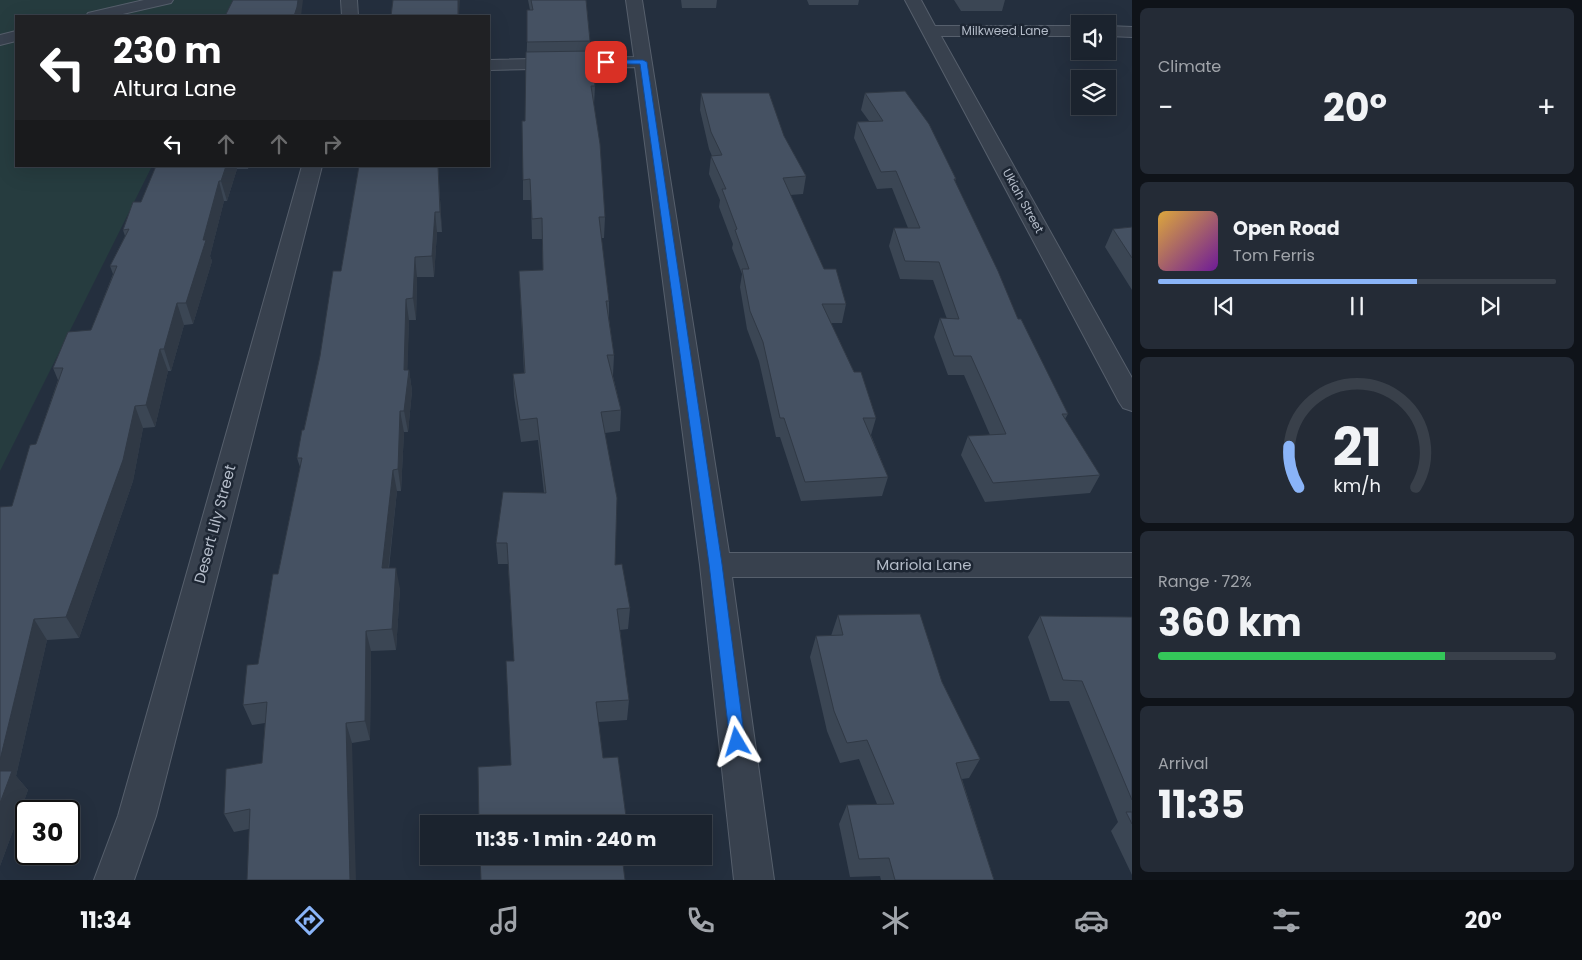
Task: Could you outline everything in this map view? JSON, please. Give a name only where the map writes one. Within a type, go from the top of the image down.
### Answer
[{"type":"street","points":[[98,15],[165,0]]},
{"type":"street","points":[[349,0],[350,15]]},
{"type":"street","points":[[634,0],[716,564],[754,880]]},
{"type":"street","name":"Ukiah Street","points":[[913,0],[1132,402]]},
{"type":"street","name":"Milkweed Lane","points":[[930,30],[1071,31]]},
{"type":"street","points":[[1116,32],[1132,32]]},
{"type":"street","points":[[0,40],[15,36]]},
{"type":"street","points":[[490,65],[643,62]]},
{"type":"street","name":"Desert Lily Street","points":[[114,880],[137,816],[312,167]]},
{"type":"street","name":"Mariola Lane","points":[[716,564],[1132,565]]},
{"type":"green space","points":[[0,0],[239,0],[229,15],[15,15],[15,167],[152,167],[0,471]]},
{"type":"building","points":[[233,0],[298,0],[294,15],[226,15]]},
{"type":"building","points":[[393,0],[458,0],[458,15],[391,15]]},
{"type":"building","points":[[531,0],[586,0],[590,41],[527,42],[527,10],[533,10]]},
{"type":"building","points":[[591,51],[595,86],[591,86],[600,144],[605,217],[599,217],[609,301],[606,301],[614,355],[607,355],[621,410],[601,412],[617,498],[615,565],[622,564],[630,608],[617,609],[629,700],[596,702],[603,758],[618,757],[626,815],[479,815],[478,767],[511,765],[506,661],[514,661],[507,543],[496,543],[503,492],[546,493],[537,418],[520,420],[513,374],[525,373],[519,271],[543,270],[542,218],[532,219],[530,179],[523,180],[522,121],[525,121],[526,52]]},
{"type":"building","points":[[905,91],[929,124],[998,271],[1018,319],[1021,319],[1068,414],[1062,414],[1100,475],[993,483],[968,436],[1006,434],[971,356],[954,356],[940,318],[959,319],[939,262],[905,261],[894,228],[920,228],[896,171],[881,172],[857,122],[883,121],[865,93]]},
{"type":"building","points":[[701,93],[769,93],[784,136],[806,176],[783,178],[824,269],[836,269],[846,304],[822,304],[854,372],[861,372],[876,418],[863,418],[888,477],[805,482],[784,418],[780,418],[763,342],[750,311],[742,269],[749,269],[722,189],[726,189],[711,156],[722,155],[711,132]]},
{"type":"building","points":[[156,167],[226,167],[221,181],[219,181],[203,240],[206,240],[186,303],[177,303],[164,349],[160,349],[146,405],[135,406],[123,460],[66,617],[34,619],[0,760],[0,507],[12,506],[30,445],[36,444],[63,368],[53,368],[68,332],[91,330],[117,266],[110,266],[129,229],[123,230],[133,202],[141,202]]},
{"type":"building","points":[[359,167],[438,167],[440,212],[435,212],[432,256],[415,257],[413,298],[406,299],[404,370],[409,370],[404,411],[400,411],[398,469],[393,470],[382,568],[396,568],[392,629],[366,631],[365,721],[346,723],[350,880],[247,880],[250,809],[224,814],[226,769],[262,763],[267,702],[243,705],[247,665],[258,664],[273,574],[278,574],[302,458],[297,458],[320,356],[333,271],[341,271]]},
{"type":"building","points":[[1132,227],[1132,258],[1113,229]]},
{"type":"building","points":[[920,614],[942,682],[980,759],[956,763],[994,880],[895,880],[889,858],[859,859],[847,805],[894,804],[867,740],[847,743],[834,711],[816,636],[843,635],[838,615]]},
{"type":"building","points":[[1040,616],[1132,617],[1132,800],[1082,681],[1063,680]]},
{"type":"building","points":[[0,771],[12,771],[0,803]]},
{"type":"building","points":[[1126,812],[1132,812],[1132,824]]},
{"type":"building","points":[[480,865],[623,865],[625,880],[481,880]]},
{"type":"route","points":[[606,62],[643,62],[716,564],[737,742]]}]
